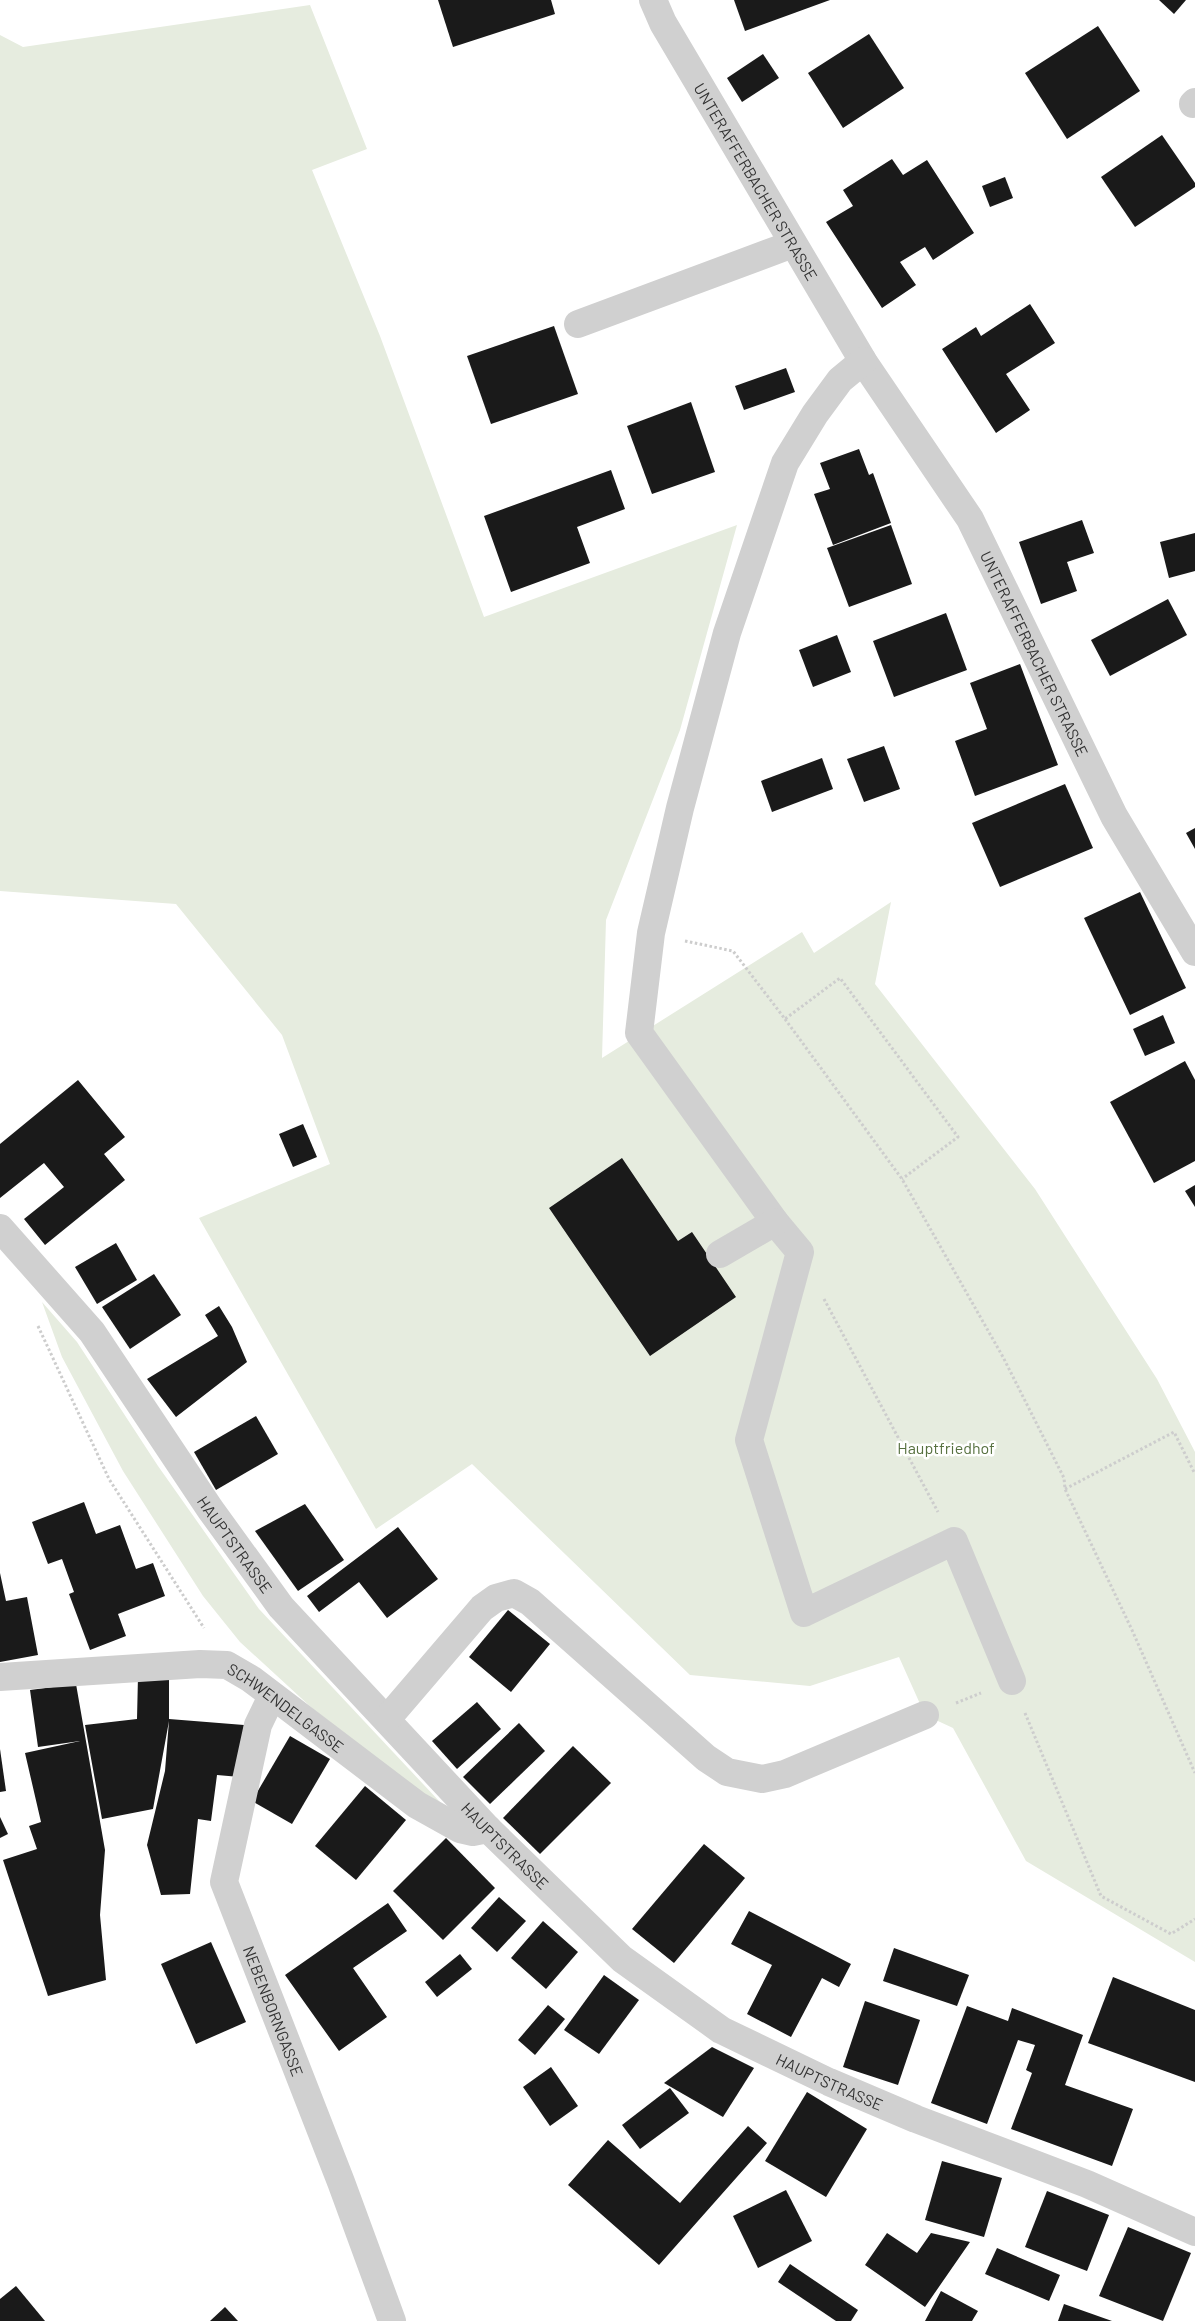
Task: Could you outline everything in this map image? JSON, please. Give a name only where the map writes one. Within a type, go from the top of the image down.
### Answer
[{"type":"street","name":"UNTERAFFERBACHER STRASSE","points":[[652,0],[663,23],[863,361],[970,520],[1114,816],[1195,952]]},
{"type":"street","points":[[578,324],[794,244]]},
{"type":"street","points":[[863,361],[840,380],[814,414],[785,462],[727,633],[680,808],[651,933],[640,1033],[775,1222],[800,1252],[749,1440],[804,1613],[954,1541],[1012,1681]]},
{"type":"street","points":[[720,1254],[775,1222]]},
{"type":"street","name":"HAUPTSTRASSE","points":[[0,1228],[92,1332],[210,1509],[281,1607],[488,1829],[622,1959],[721,2030],[829,2082],[916,2119],[1087,2184],[1195,2232]]},
{"type":"street","points":[[387,1719],[482,1608],[496,1598],[514,1593],[530,1602],[706,1758],[728,1772],[762,1779],[785,1774],[925,1715]]},
{"type":"street","name":"SCHWENDELGASSE","points":[[0,1677],[190,1665],[227,1665],[251,1679],[418,1805],[460,1829],[474,1832],[488,1829]]},
{"type":"street","name":"NEBENBORNGASSE","points":[[272,1696],[258,1725],[224,1882],[341,2182],[392,2321]]},
{"type":"path","points":[[651,933],[733,951],[902,1179],[1003,1357],[1064,1478],[1065,1489],[1132,1630],[1195,1773]]},
{"type":"path","points":[[785,1019],[840,978],[958,1138],[902,1179]]},
{"type":"path","points":[[800,1252],[954,1541]]},
{"type":"path","points":[[35,1319],[49,1354],[109,1479],[227,1665]]},
{"type":"path","points":[[1065,1489],[1174,1432],[1195,1474]]},
{"type":"path","points":[[925,1715],[1012,1681],[1101,1896],[1171,1934],[1195,1919]]},
{"type":"green space","name":"Hauptfriedhof","points":[[310,5],[367,149],[312,170],[380,336],[484,617],[737,525],[680,730],[606,920],[602,1058],[802,932],[814,953],[891,902],[875,984],[1035,1189],[1157,1379],[1195,1452],[1195,1962],[1026,1861],[953,1728],[925,1715],[899,1657],[810,1686],[690,1675],[472,1464],[376,1529],[199,1218],[330,1164],[282,1035],[176,904],[0,891],[0,35],[23,47]]},
{"type":"green space","points":[[42,1302],[77,1342],[158,1466],[259,1609],[454,1817],[313,1709],[240,1642],[203,1596],[123,1471],[62,1357]]},
{"type":"building","points":[[438,0],[551,0],[555,14],[453,47]]},
{"type":"building","points":[[734,0],[830,0],[745,31]]},
{"type":"building","points":[[1159,0],[1186,0],[1174,14]]},
{"type":"building","points":[[1098,26],[1140,91],[1067,139],[1025,73]]},
{"type":"building","points":[[869,34],[904,88],[843,128],[808,73]]},
{"type":"building","points":[[763,54],[779,78],[742,102],[727,78]]},
{"type":"building","points":[[1162,135],[1195,183],[1195,187],[1135,227],[1101,177]]},
{"type":"building","points":[[892,159],[903,175],[927,160],[974,233],[933,260],[925,247],[900,262],[916,285],[882,308],[826,222],[853,206],[843,190]]},
{"type":"building","points":[[1005,177],[1013,198],[990,207],[982,186]]},
{"type":"building","points":[[1030,304],[1055,343],[1006,374],[1030,410],[996,433],[942,349],[976,327],[981,336]]},
{"type":"building","points":[[554,326],[578,394],[491,424],[467,356]]},
{"type":"building","points":[[786,368],[795,392],[744,410],[735,386]]},
{"type":"building","points":[[691,402],[715,472],[652,494],[627,426]]},
{"type":"building","points":[[859,449],[869,475],[873,473],[891,523],[833,545],[814,494],[830,489],[820,463]]},
{"type":"building","points":[[611,470],[625,509],[577,527],[590,563],[511,592],[484,516]]},
{"type":"building","points":[[1082,520],[1094,553],[1067,562],[1077,591],[1041,604],[1019,542]]},
{"type":"building","points":[[891,525],[912,584],[849,607],[827,548]]},
{"type":"building","points":[[1195,533],[1195,571],[1169,578],[1160,542]]},
{"type":"building","points":[[1168,599],[1187,635],[1110,676],[1091,640]]},
{"type":"building","points":[[946,613],[967,670],[894,697],[873,641]]},
{"type":"building","points":[[837,635],[851,672],[813,687],[799,650]]},
{"type":"building","points":[[1020,664],[1058,765],[975,796],[955,741],[987,729],[970,683]]},
{"type":"building","points":[[884,746],[900,789],[864,802],[847,759]]},
{"type":"building","points":[[822,758],[833,789],[772,812],[761,781]]},
{"type":"building","points":[[1065,784],[1093,848],[1000,887],[972,823]]},
{"type":"building","points":[[1195,828],[1195,849],[1186,833]]},
{"type":"building","points":[[1140,892],[1186,988],[1130,1015],[1084,918]]},
{"type":"building","points":[[1163,1015],[1175,1043],[1145,1056],[1133,1029]]},
{"type":"building","points":[[1185,1061],[1195,1080],[1195,1161],[1154,1183],[1110,1102]]},
{"type":"building","points":[[78,1080],[125,1137],[104,1154],[125,1180],[45,1245],[24,1219],[64,1187],[44,1163],[0,1198],[0,1144]]},
{"type":"building","points":[[303,1124],[317,1157],[293,1167],[279,1134]]},
{"type":"building","points":[[622,1158],[678,1241],[692,1232],[736,1297],[650,1356],[549,1208]]},
{"type":"building","points":[[1195,1185],[1195,1207],[1185,1191]]},
{"type":"building","points":[[116,1243],[137,1280],[97,1304],[75,1267]]},
{"type":"building","points":[[154,1274],[181,1315],[130,1349],[102,1307]]},
{"type":"building","points":[[219,1306],[232,1327],[247,1362],[176,1417],[147,1379],[218,1336],[205,1315]]},
{"type":"building","points":[[256,1416],[278,1454],[216,1490],[194,1452]]},
{"type":"building","points":[[84,1502],[96,1534],[120,1525],[136,1569],[153,1563],[165,1596],[118,1614],[126,1636],[90,1650],[69,1594],[74,1592],[62,1559],[48,1564],[32,1522]]},
{"type":"building","points":[[305,1504],[344,1560],[298,1591],[255,1531]]},
{"type":"building","points":[[398,1527],[438,1579],[387,1618],[359,1582],[319,1612],[307,1596]]},
{"type":"building","points":[[0,1573],[6,1601],[27,1597],[38,1655],[0,1662]]},
{"type":"building","points":[[508,1610],[550,1644],[511,1692],[469,1657]]},
{"type":"building","points":[[138,1676],[169,1676],[169,1719],[244,1725],[240,1777],[217,1775],[211,1821],[198,1819],[190,1894],[161,1895],[147,1845],[165,1771],[169,1721],[153,1809],[102,1819],[85,1725],[137,1719]]},
{"type":"building","points":[[76,1684],[105,1850],[100,1915],[106,1980],[48,1996],[3,1860],[37,1849],[29,1826],[41,1822],[25,1753],[80,1741],[38,1747],[30,1690]]},
{"type":"building","points":[[477,1702],[501,1729],[457,1769],[432,1741]]},
{"type":"building","points":[[519,1723],[545,1751],[490,1804],[463,1777]]},
{"type":"building","points":[[290,1736],[330,1759],[292,1824],[252,1801]]},
{"type":"building","points":[[573,1746],[611,1783],[540,1854],[503,1818]]},
{"type":"building","points":[[0,1749],[6,1791],[0,1792]]},
{"type":"building","points":[[365,1786],[406,1820],[356,1880],[315,1846]]},
{"type":"building","points":[[0,1817],[8,1834],[0,1838]]},
{"type":"building","points":[[446,1838],[495,1888],[443,1940],[393,1891]]},
{"type":"building","points":[[704,1844],[745,1878],[674,1963],[632,1929]]},
{"type":"building","points":[[499,1897],[526,1921],[497,1952],[471,1928]]},
{"type":"building","points":[[388,1903],[407,1931],[353,1968],[387,2017],[339,2051],[285,1975]]},
{"type":"building","points":[[749,1911],[851,1964],[839,1987],[822,1978],[791,2037],[747,2014],[772,1965],[731,1944]]},
{"type":"building","points":[[543,1921],[578,1952],[546,1989],[511,1958]]},
{"type":"building","points":[[211,1942],[246,2022],[196,2044],[161,1964]]},
{"type":"building","points":[[894,1948],[969,1975],[957,2006],[883,1981]]},
{"type":"building","points":[[460,1954],[472,1969],[437,1997],[425,1982]]},
{"type":"building","points":[[604,1975],[639,2000],[599,2054],[564,2030]]},
{"type":"building","points":[[1113,1977],[1195,2010],[1195,2082],[1088,2043]]},
{"type":"building","points":[[865,2001],[920,2020],[898,2085],[843,2067]]},
{"type":"building","points":[[548,2005],[565,2019],[535,2055],[518,2040]]},
{"type":"building","points":[[967,2006],[1008,2021],[1012,2008],[1083,2035],[1065,2085],[1133,2109],[1112,2166],[1011,2129],[1032,2073],[1026,2070],[1035,2045],[1018,2040],[987,2124],[931,2103]]},
{"type":"building","points":[[712,2047],[754,2068],[723,2117],[664,2083]]},
{"type":"building","points":[[551,2067],[578,2106],[550,2126],[523,2087]]},
{"type":"building","points":[[670,2088],[689,2113],[640,2149],[622,2125]]},
{"type":"building","points":[[807,2092],[867,2129],[826,2197],[765,2161]]},
{"type":"building","points":[[748,2126],[767,2143],[659,2265],[568,2185],[608,2140],[680,2203]]},
{"type":"building","points":[[942,2161],[1002,2178],[984,2237],[925,2220]]},
{"type":"building","points":[[786,2190],[812,2241],[758,2268],[733,2216]]},
{"type":"building","points":[[1047,2191],[1109,2215],[1087,2271],[1025,2247]]},
{"type":"building","points":[[1128,2227],[1191,2253],[1163,2321],[1099,2296]]},
{"type":"building","points":[[887,2233],[917,2253],[931,2233],[970,2242],[925,2307],[865,2265]]},
{"type":"building","points":[[997,2248],[1060,2275],[1049,2301],[985,2274]]},
{"type":"building","points":[[790,2264],[858,2310],[851,2321],[836,2321],[778,2282]]},
{"type":"building","points":[[16,2286],[45,2321],[0,2321],[0,2299]]},
{"type":"building","points":[[941,2291],[978,2311],[972,2321],[925,2321]]},
{"type":"building","points":[[1064,2304],[1112,2321],[1058,2321]]},
{"type":"building","points":[[225,2307],[238,2321],[210,2321]]}]
